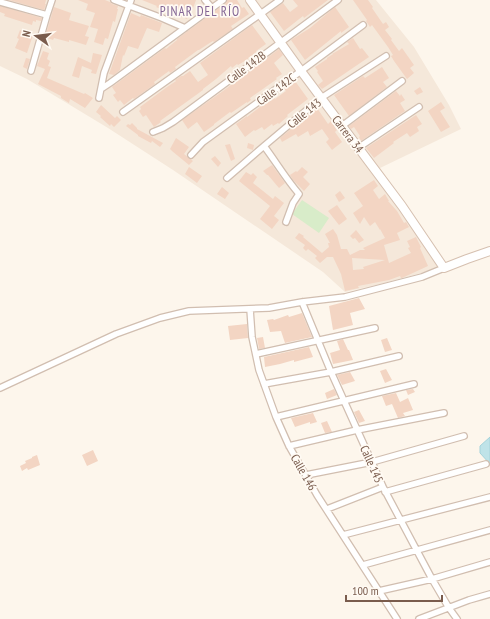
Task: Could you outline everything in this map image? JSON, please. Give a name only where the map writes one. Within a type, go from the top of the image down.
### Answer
[{"type":"street","points":[[31,71],[52,0]]},
{"type":"street","points":[[114,0],[130,3],[185,28]]},
{"type":"street","points":[[205,0],[212,8]]},
{"type":"street","points":[[101,89],[223,0]]},
{"type":"street","name":"Carrera 34","points":[[250,0],[402,206],[444,268]]},
{"type":"street","points":[[123,112],[280,0]]},
{"type":"street","name":"Calle 142B","points":[[153,132],[173,122],[338,0]]},
{"type":"street","points":[[0,2],[47,15]]},
{"type":"street","points":[[99,98],[104,73],[130,3]]},
{"type":"street","name":"Calle 142C","points":[[191,155],[203,142],[363,25]]},
{"type":"street","name":"Calle 143","points":[[227,178],[321,98],[386,56]]},
{"type":"street","points":[[342,126],[402,81]]},
{"type":"street","points":[[358,148],[419,107]]},
{"type":"street","points":[[264,146],[299,194],[293,203],[286,222]]},
{"type":"street","points":[[0,388],[116,334],[160,318],[189,311],[269,308],[302,302],[345,297],[422,277],[468,258],[490,252]]},
{"type":"street","name":"Calle 145","points":[[302,302],[331,372],[384,490],[432,579],[457,619]]},
{"type":"street","name":"Calle 146","points":[[250,308],[252,337],[259,370],[276,417],[289,446],[317,495],[397,619]]},
{"type":"street","points":[[256,354],[375,328]]},
{"type":"street","points":[[264,384],[331,372],[399,356]]},
{"type":"street","points":[[276,417],[414,384]]},
{"type":"street","points":[[289,446],[357,430],[444,413]]},
{"type":"street","points":[[306,475],[372,462],[464,436]]},
{"type":"street","points":[[327,509],[384,490],[486,464]]},
{"type":"street","points":[[344,535],[490,497]]},
{"type":"street","points":[[363,565],[490,530]]},
{"type":"street","points":[[379,591],[432,579],[490,562]]},
{"type":"street","points":[[419,619],[469,600],[490,594]]},
{"type":"shaded area","points":[[0,0],[376,0],[414,47],[449,105],[461,129],[380,168],[446,264],[436,269],[345,292],[323,272],[173,170],[108,128],[27,79],[0,66]]},
{"type":"green space","points":[[302,200],[329,218],[319,233],[292,214]]},
{"type":"water","points":[[490,437],[490,464],[480,453],[480,446]]},
{"type":"building","points":[[9,0],[46,0],[46,4],[44,10]]},
{"type":"building","points":[[78,0],[105,0],[118,6],[115,22],[113,21],[108,39],[105,38],[103,45],[94,42],[98,29],[90,27],[95,13],[86,10],[88,4]]},
{"type":"building","points":[[142,0],[196,0],[187,19]]},
{"type":"building","points":[[227,0],[237,0],[242,8],[244,7],[249,14],[231,26],[233,29],[214,42],[213,41],[198,50],[175,67],[176,69],[170,73],[169,71],[154,82],[155,84],[134,99],[133,98],[124,105],[120,100],[118,102],[113,95],[116,93],[112,87],[165,48],[166,49],[177,39],[226,3]]},
{"type":"building","points":[[293,0],[328,0],[304,18],[303,16],[284,31],[270,12],[283,3],[290,12],[298,6]]},
{"type":"building","points":[[353,0],[368,0],[383,24],[386,22],[389,27],[385,30],[392,39],[391,40],[399,51],[402,48],[414,65],[410,68],[414,73],[407,79],[391,56],[393,55],[388,47],[372,25],[370,27]]},
{"type":"building","points":[[0,6],[42,18],[41,21],[33,21],[32,25],[4,16],[5,14],[0,12]]},
{"type":"building","points":[[54,7],[71,13],[69,20],[89,26],[85,36],[89,37],[86,45],[69,40],[69,42],[54,38],[53,40],[45,37]]},
{"type":"building","points":[[335,7],[349,27],[341,33],[341,31],[305,60],[291,40],[310,28]]},
{"type":"building","points":[[131,13],[162,23],[159,32],[147,28],[138,49],[128,46],[124,56],[123,55],[120,70],[114,75],[109,74]]},
{"type":"building","points":[[252,25],[266,44],[248,59],[232,68],[231,66],[203,90],[154,127],[146,115],[143,117],[139,111],[141,109],[140,107],[181,76],[190,71],[198,82],[208,75],[200,63]]},
{"type":"building","points":[[20,30],[33,35],[27,53],[15,48],[19,39],[17,38]]},
{"type":"building","points":[[353,38],[360,49],[362,48],[369,57],[322,89],[318,85],[323,81],[315,67],[332,54],[349,44],[347,42]]},
{"type":"building","points":[[279,49],[283,55],[274,63],[282,74],[276,78],[277,79],[250,98],[251,100],[247,103],[231,113],[230,112],[204,132],[197,122],[188,129],[182,120]]},
{"type":"building","points":[[43,51],[49,53],[47,59],[50,61],[48,66],[51,67],[47,78],[84,94],[85,93],[93,98],[85,108],[70,99],[69,103],[61,98],[61,96],[38,84],[45,69],[37,66]]},
{"type":"building","points":[[93,53],[102,55],[96,74],[91,73],[92,70],[82,66],[79,78],[72,76],[78,57],[91,63]]},
{"type":"building","points":[[26,58],[30,59],[27,69],[23,67]]},
{"type":"building","points":[[382,67],[389,78],[383,82],[387,87],[349,116],[334,95],[363,76],[365,78]]},
{"type":"building","points":[[295,81],[308,99],[287,115],[288,116],[279,124],[278,123],[273,126],[272,124],[264,130],[262,127],[255,131],[254,130],[245,137],[236,124],[269,100],[270,101],[274,97],[275,99],[286,91],[284,89]]},
{"type":"building","points":[[420,87],[423,92],[417,95],[414,91]]},
{"type":"building","points":[[396,91],[400,96],[401,94],[405,100],[400,103],[405,111],[361,141],[360,136],[354,127],[351,129],[349,126]]},
{"type":"building","points":[[441,102],[445,108],[440,111],[450,127],[441,132],[428,111]]},
{"type":"building","points":[[101,105],[115,118],[117,116],[121,120],[114,127],[111,124],[110,126],[96,112]]},
{"type":"building","points":[[317,108],[328,124],[331,121],[337,130],[335,132],[342,142],[332,150],[326,142],[329,139],[322,129],[310,136],[308,131],[298,137],[296,134],[282,142],[280,138]]},
{"type":"building","points":[[416,115],[422,124],[417,127],[419,131],[410,137],[407,133],[393,142],[394,143],[374,158],[366,148]]},
{"type":"building","points":[[132,123],[137,129],[163,143],[160,147],[152,141],[151,143],[138,136],[126,126]]},
{"type":"building","points":[[176,138],[189,147],[184,154],[193,161],[189,165],[170,149]]},
{"type":"building","points":[[248,143],[254,145],[253,150],[247,148]]},
{"type":"building","points":[[230,144],[235,159],[231,161],[225,145]]},
{"type":"building","points":[[215,156],[221,163],[218,167],[211,159]]},
{"type":"building","points":[[272,165],[285,183],[279,188],[263,171]]},
{"type":"building","points":[[189,167],[202,176],[197,183],[185,174]]},
{"type":"building","points":[[302,167],[308,172],[303,177],[310,184],[304,191],[290,175],[296,171],[297,172]]},
{"type":"building","points":[[246,172],[251,175],[253,173],[257,177],[253,183],[273,199],[275,196],[284,203],[274,216],[279,220],[272,229],[260,219],[270,206],[239,181]]},
{"type":"building","points":[[374,180],[378,186],[373,190],[379,199],[385,194],[388,201],[397,211],[404,223],[406,222],[409,227],[397,233],[400,240],[384,245],[389,263],[411,253],[408,248],[410,247],[407,241],[416,237],[428,266],[402,278],[400,276],[389,280],[358,286],[359,288],[345,291],[341,274],[333,257],[327,257],[320,263],[315,258],[317,256],[308,249],[306,251],[303,248],[305,245],[295,238],[299,233],[322,253],[329,247],[328,243],[330,243],[325,234],[333,229],[337,235],[341,249],[347,249],[350,255],[360,250],[365,250],[363,248],[385,238],[375,222],[370,226],[364,217],[360,224],[353,213],[363,206],[354,193]],"holes":[[[352,258],[385,260],[363,267],[364,269],[353,270]]]},
{"type":"building","points":[[222,187],[229,193],[225,199],[217,194]]},
{"type":"building","points":[[340,191],[345,198],[339,202],[335,195]]},
{"type":"building","points":[[337,205],[347,219],[339,225],[328,211]]},
{"type":"building","points":[[356,230],[364,240],[359,243],[355,238],[353,239],[350,236]]},
{"type":"building","points":[[359,298],[365,309],[350,313],[353,325],[333,330],[329,306]]},
{"type":"building","points":[[302,313],[312,337],[285,343],[281,331],[270,332],[267,320],[274,320],[288,315],[289,317]]},
{"type":"building","points":[[247,324],[248,338],[230,340],[228,326]]},
{"type":"building","points":[[263,337],[265,348],[259,349],[257,338]]},
{"type":"building","points":[[387,338],[392,350],[385,352],[381,340]]},
{"type":"building","points":[[343,339],[353,360],[333,364],[330,353],[340,350],[337,341]]},
{"type":"building","points":[[309,347],[313,357],[265,367],[264,357]]},
{"type":"building","points":[[386,369],[392,380],[385,383],[380,371]]},
{"type":"building","points":[[350,372],[355,381],[342,385],[337,375]]},
{"type":"building","points":[[334,389],[337,395],[327,399],[325,393]]},
{"type":"building","points":[[413,389],[415,392],[408,395],[406,390]]},
{"type":"building","points":[[396,393],[400,402],[408,398],[413,410],[403,413],[405,416],[398,418],[392,404],[386,406],[382,396]]},
{"type":"building","points":[[359,410],[365,421],[359,423],[354,412]]},
{"type":"building","points":[[313,413],[317,422],[310,424],[310,422],[295,427],[291,418]]},
{"type":"building","points":[[327,421],[332,432],[325,433],[321,423]]},
{"type":"building","points":[[93,450],[98,461],[87,466],[82,455]]},
{"type":"building","points":[[37,455],[40,465],[28,470],[27,468],[22,471],[20,466],[26,463],[25,461]]},
{"type":"district","name":"PINAR DEL RÍO","points":[[200,11]]}]
